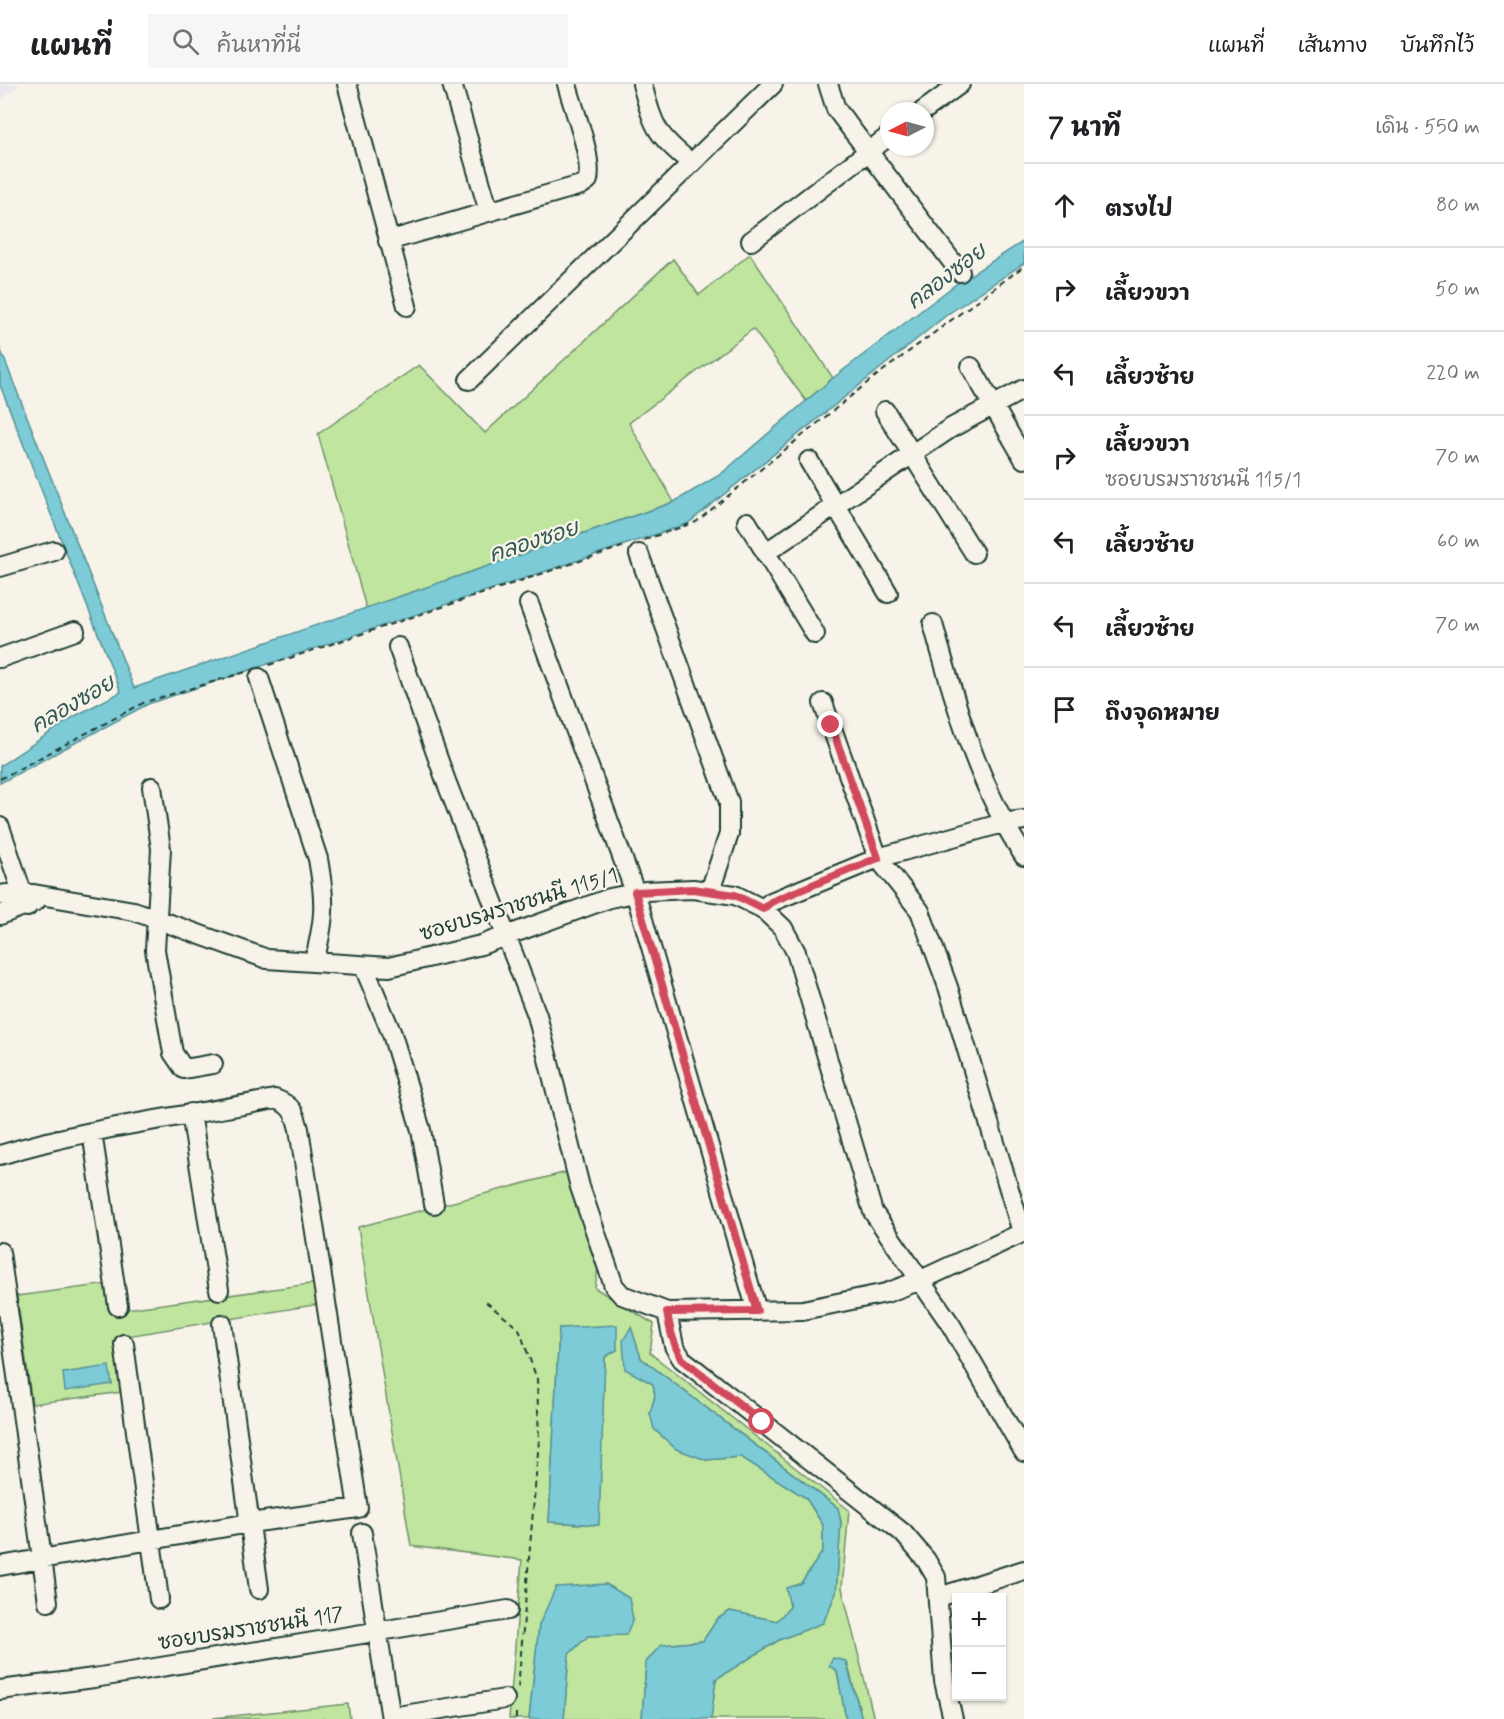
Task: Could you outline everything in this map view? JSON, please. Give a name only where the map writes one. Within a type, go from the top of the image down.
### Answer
[{"type":"street","points":[[347,84],[407,306]]},
{"type":"street","points":[[452,84],[489,212]]},
{"type":"street","points":[[388,241],[581,185],[588,180],[584,146],[567,84]]},
{"type":"street","points":[[642,84],[654,128],[666,143],[690,162]]},
{"type":"street","points":[[828,84],[836,109],[960,272]]},
{"type":"street","points":[[934,103],[960,84]]},
{"type":"street","points":[[469,380],[690,162],[762,87]]},
{"type":"street","points":[[751,241],[880,142]]},
{"type":"street","points":[[971,367],[1024,459]]},
{"type":"street","points":[[765,553],[912,454],[992,404],[1024,388]]},
{"type":"street","points":[[885,411],[974,553]]},
{"type":"street","points":[[809,461],[888,593]]},
{"type":"street","points":[[747,522],[815,634]]},
{"type":"street","points":[[637,546],[729,802],[729,834],[710,891]]},
{"type":"street","points":[[0,567],[54,551]]},
{"type":"street","points":[[530,604],[635,892],[757,1311]]},
{"type":"street","points":[[933,624],[962,728],[1003,823],[1024,856]]},
{"type":"street","points":[[0,658],[75,631]]},
{"type":"street","points":[[398,647],[537,1015],[580,1187],[614,1286],[622,1295],[667,1312],[803,1310],[886,1293],[921,1280],[1023,1232],[948,987],[920,911],[878,858],[823,703]]},
{"type":"street","points":[[260,671],[318,859],[322,879],[325,911],[314,962]]},
{"type":"street","points":[[152,787],[161,849],[154,950],[173,1053],[184,1069],[192,1070],[213,1064]]},
{"type":"street","points":[[763,909],[771,902],[878,858],[1003,823],[1024,820]]},
{"type":"street","points":[[0,827],[24,899]]},
{"type":"street","name":"ซอยบรมราชชนนี 115/1","points":[[0,895],[24,899],[45,896],[134,911],[267,959],[364,967],[389,967],[506,936],[610,898],[635,892],[693,889],[710,891],[735,895],[763,909],[783,928],[796,952],[873,1212],[951,1324],[1024,1452]]},
{"type":"street","name":"ซอยบรมราชชนนี 115/1","points":[[0,915],[24,899]]},
{"type":"street","points":[[364,967],[392,1034],[421,1130],[434,1204]]},
{"type":"street","points":[[0,1155],[92,1132],[191,1113],[275,1099],[288,1103],[294,1112],[358,1508],[250,1523],[0,1566]]},
{"type":"street","points":[[191,1113],[219,1290]]},
{"type":"street","points":[[92,1132],[118,1306]]},
{"type":"street","points":[[0,1252],[6,1335],[48,1602]]},
{"type":"street","points":[[667,1312],[674,1346],[682,1359],[903,1533],[926,1560],[936,1577],[944,1681],[953,1719]]},
{"type":"street","points":[[222,1324],[259,1589]]},
{"type":"street","points":[[124,1344],[159,1599]]},
{"type":"street","points":[[362,1533],[391,1718],[513,1701]]},
{"type":"street","points":[[939,1597],[1024,1570]]},
{"type":"street","name":"ซอยบรมราชชนนี 117","points":[[0,1690],[508,1610]]},
{"type":"path","points":[[0,779],[145,702],[260,671],[637,546],[696,522],[872,379],[1024,266]]},
{"type":"path","points":[[486,1302],[519,1329],[537,1379],[539,1440],[513,1701],[516,1719]]},
{"type":"shaded area","points":[[0,84],[20,84],[0,101]]},
{"type":"green space","points":[[750,254],[833,378],[806,401],[753,329],[629,423],[674,502],[366,608],[318,434],[419,365],[485,433],[673,259],[699,295]]},
{"type":"green space","points":[[567,1172],[599,1262],[595,1288],[654,1324],[650,1353],[849,1510],[842,1588],[874,1719],[862,1719],[847,1662],[837,1671],[846,1719],[711,1719],[716,1679],[779,1640],[823,1623],[836,1593],[841,1522],[838,1508],[641,1358],[631,1328],[625,1368],[653,1384],[655,1396],[650,1413],[706,1460],[741,1457],[806,1498],[823,1525],[823,1551],[801,1583],[790,1607],[777,1621],[730,1611],[717,1619],[703,1641],[661,1645],[646,1662],[642,1719],[564,1719],[569,1654],[588,1636],[626,1635],[539,1625],[529,1719],[509,1719],[522,1560],[411,1546],[358,1227]],"holes":[[[559,1328],[617,1350],[605,1357],[598,1525],[549,1522]]]},
{"type":"green space","points":[[317,1283],[320,1304],[115,1338],[122,1392],[32,1404],[17,1296],[108,1284],[112,1311]]},
{"type":"green space","points":[[348,1704],[350,1719],[213,1718]]},
{"type":"water","points":[[1024,241],[1024,263],[948,314],[687,524],[148,704],[0,783],[0,766],[75,716],[121,692],[0,385],[0,348],[134,688],[674,502],[721,474],[833,378],[956,284]]},
{"type":"water","points":[[617,1325],[617,1350],[605,1357],[599,1525],[549,1522],[559,1328]]},
{"type":"water","points":[[631,1327],[641,1358],[838,1508],[841,1522],[836,1593],[823,1623],[779,1640],[716,1679],[711,1719],[642,1719],[646,1662],[661,1645],[703,1641],[717,1619],[730,1611],[777,1621],[790,1607],[786,1588],[801,1583],[823,1551],[823,1525],[806,1498],[741,1457],[706,1460],[676,1449],[654,1429],[650,1413],[655,1396],[653,1384],[625,1369],[623,1341]]},
{"type":"water","points":[[109,1366],[112,1384],[65,1391],[63,1373]]},
{"type":"water","points":[[606,1584],[629,1598],[633,1619],[626,1635],[588,1636],[569,1654],[564,1719],[529,1719],[539,1625],[556,1587]]},
{"type":"water","points":[[833,1658],[846,1661],[862,1719],[846,1719],[837,1671],[829,1666]]},
{"type":"route","points":[[762,1422],[682,1359],[674,1346],[670,1332],[667,1312],[757,1311],[635,892],[693,889],[735,895],[763,909],[771,902],[878,858],[831,725]]},
{"type":"water label","name":"คลองซอย","points":[[947,277]]},
{"type":"water label","name":"คลองซอย","points":[[534,542]]},
{"type":"water label","name":"คลองซอย","points":[[73,705]]}]
